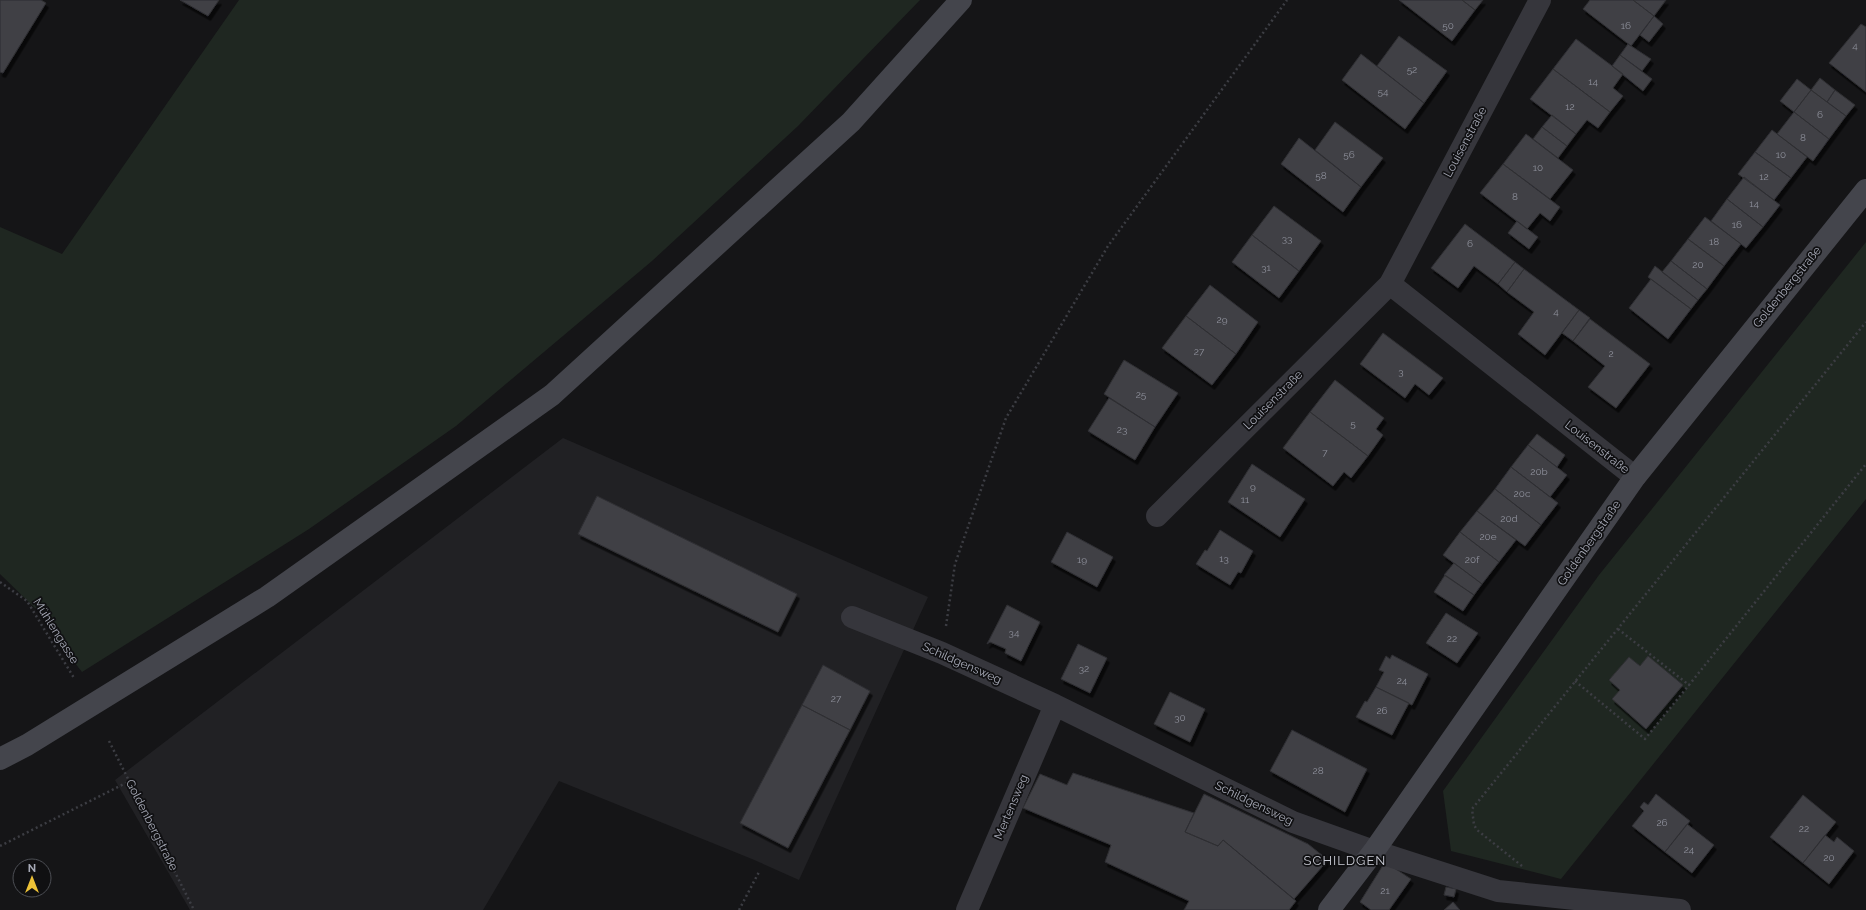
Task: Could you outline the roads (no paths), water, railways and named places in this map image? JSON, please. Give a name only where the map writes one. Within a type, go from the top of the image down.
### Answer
[{"type":"main road","points":[[0,759],[27,745],[267,597],[552,395],[851,122],[962,0]]},
{"type":"main road","name":"Goldenbergstraße","points":[[1329,910],[1374,851],[1635,477],[1866,190]]},
{"type":"street","name":"Louisenstraße","points":[[1157,516],[1390,284],[1540,0]]},
{"type":"street","name":"Louisenstraße","points":[[1390,284],[1635,477]]},
{"type":"street","name":"Schildgensweg","points":[[852,617],[942,653],[1055,705],[1293,822],[1374,851],[1498,892],[1680,910]]},
{"type":"street","name":"Mertensweg","points":[[967,910],[1055,705]]},
{"type":"district","name":"SCHILDGEN","points":[[1345,860]]}]
